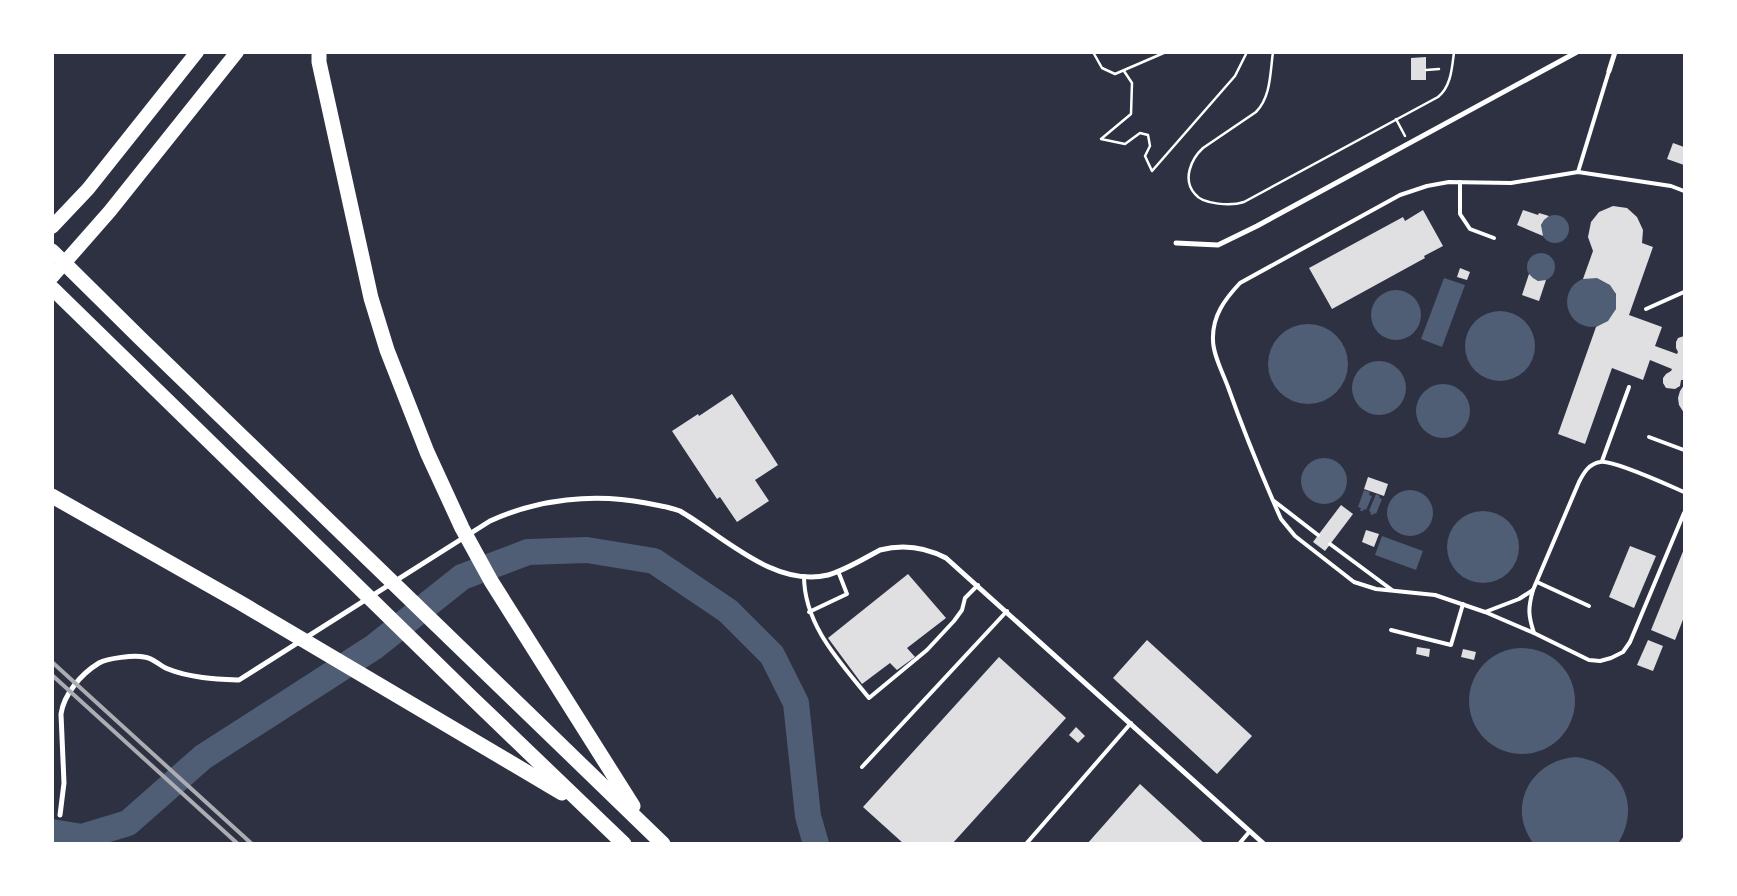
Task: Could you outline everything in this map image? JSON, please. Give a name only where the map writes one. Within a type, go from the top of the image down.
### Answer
[{"type":"highway","points":[[52,227],[88,188],[196,52]]},
{"type":"highway","points":[[52,277],[110,211],[237,52]]},
{"type":"highway","points":[[317,56],[371,298],[408,409],[462,528],[491,581],[645,826]]},
{"type":"highway","points":[[52,251],[663,844]]},
{"type":"highway","points":[[52,288],[624,844]]},
{"type":"highway","points":[[52,496],[239,602],[587,808]]},
{"type":"street","points":[[1176,243],[1218,245],[1257,226],[1577,52]]},
{"type":"street","points":[[1609,71],[1615,52]]},
{"type":"street","points":[[60,815],[64,782],[62,704],[66,696],[87,672],[100,662],[145,656],[168,669],[209,679],[240,680],[482,526],[500,517],[524,509],[566,500],[598,497],[624,499],[672,508],[690,517],[762,564],[780,572],[804,576],[822,576],[838,571],[880,550],[888,548],[917,547],[946,558],[1264,844]]},
{"type":"lane","points":[[1578,172],[1609,71]]},
{"type":"lane","points":[[1684,191],[1671,186],[1578,172],[1510,182],[1460,182],[1427,186],[1400,195],[1240,283],[1227,296],[1219,310],[1214,325],[1213,341],[1230,394],[1281,520],[1295,536],[1354,582],[1376,589],[1435,595],[1485,612],[1589,660],[1600,661],[1623,652],[1630,642],[1684,513]]},
{"type":"lane","points":[[1460,182],[1460,214],[1470,229],[1494,238]]},
{"type":"lane","points":[[1646,309],[1684,292]]},
{"type":"lane","points":[[1602,461],[1629,387]]},
{"type":"lane","points":[[1649,437],[1684,450]]},
{"type":"lane","points":[[1534,633],[1528,606],[1533,590],[1579,482],[1587,468],[1602,461],[1615,464],[1684,492]]},
{"type":"lane","points":[[1272,500],[1318,535]]},
{"type":"lane","points":[[1330,544],[1392,590]]},
{"type":"lane","points":[[809,612],[847,594],[838,571]]},
{"type":"lane","points":[[804,576],[804,592],[809,612],[831,650],[869,698],[927,650],[954,621],[962,610],[965,598],[978,585]]},
{"type":"lane","points":[[1537,582],[1589,606]]},
{"type":"lane","points":[[1485,612],[1519,599],[1533,590]]},
{"type":"lane","points":[[1391,630],[1451,645],[1463,604]]},
{"type":"lane","points":[[862,767],[1007,611]]},
{"type":"lane","points":[[1026,844],[1131,723]]},
{"type":"lane","points":[[1239,844],[1250,831]]},
{"type":"path","points":[[1093,52],[1102,68],[1115,74],[1166,52]]},
{"type":"path","points":[[1124,71],[1132,83],[1131,114],[1101,138],[1125,144],[1140,133],[1148,135],[1150,146],[1145,156],[1152,170],[1235,76],[1247,52]]},
{"type":"path","points":[[1273,52],[1266,98],[1262,106],[1196,154],[1192,162],[1189,180],[1195,195],[1200,198],[1226,205],[1244,202],[1396,120],[1444,92],[1454,52]]},
{"type":"path","points":[[1426,70],[1439,68]]},
{"type":"path","points":[[1396,120],[1409,144]]},
{"type":"water","points":[[1555,215],[1565,219],[1569,229],[1565,239],[1555,243],[1545,239],[1541,229],[1545,219]]},
{"type":"water","points":[[1541,253],[1551,257],[1555,267],[1551,277],[1541,281],[1531,277],[1527,267],[1531,257]]},
{"type":"water","points":[[1592,277],[1610,284],[1617,302],[1610,320],[1592,327],[1574,320],[1567,302],[1574,284]]},
{"type":"water","points":[[1444,278],[1465,285],[1442,347],[1421,339]]},
{"type":"water","points":[[1396,290],[1410,294],[1417,301],[1421,315],[1417,329],[1410,336],[1396,340],[1382,336],[1375,329],[1371,315],[1375,301],[1382,294]]},
{"type":"water","points":[[1500,311],[1513,314],[1525,321],[1532,333],[1535,346],[1532,359],[1525,371],[1513,378],[1500,381],[1487,378],[1475,371],[1468,359],[1465,346],[1468,333],[1475,321],[1487,314]]},
{"type":"water","points":[[1308,324],[1323,327],[1336,336],[1345,349],[1348,364],[1345,379],[1336,392],[1323,401],[1308,404],[1293,401],[1280,392],[1271,379],[1268,364],[1271,349],[1280,336],[1293,327]]},
{"type":"water","points":[[1379,361],[1389,363],[1398,369],[1404,378],[1406,388],[1404,398],[1398,407],[1389,413],[1379,415],[1369,413],[1360,407],[1354,398],[1352,388],[1354,378],[1360,369],[1369,363]]},
{"type":"water","points":[[1443,384],[1453,386],[1462,392],[1468,401],[1470,411],[1468,421],[1462,430],[1453,436],[1443,438],[1433,436],[1424,430],[1418,421],[1416,411],[1418,401],[1424,392],[1433,386]]},
{"type":"water","points":[[1319,458],[1329,458],[1341,464],[1346,472],[1346,490],[1341,498],[1333,503],[1319,504],[1311,501],[1304,494],[1301,486],[1301,476],[1304,468],[1311,461]]},
{"type":"water","points":[[1364,490],[1370,492],[1369,495],[1372,496],[1366,510],[1360,511],[1361,508],[1358,507]]},
{"type":"water","points":[[1405,490],[1415,490],[1427,496],[1432,504],[1432,522],[1427,530],[1419,535],[1405,536],[1397,533],[1390,526],[1387,518],[1387,508],[1390,500],[1397,493]]},
{"type":"water","points":[[1376,494],[1382,499],[1376,514],[1374,513],[1373,515],[1369,511]]},
{"type":"water","points":[[1490,511],[1509,521],[1517,533],[1519,547],[1517,561],[1509,573],[1497,581],[1476,583],[1457,573],[1449,561],[1447,540],[1457,521],[1469,513]]},
{"type":"water","points":[[1382,536],[1423,551],[1416,570],[1375,555]]},
{"type":"water","points":[[1522,648],[1542,652],[1560,663],[1571,681],[1575,701],[1571,721],[1560,739],[1542,750],[1522,754],[1502,750],[1484,739],[1473,721],[1469,701],[1473,681],[1484,663],[1502,652]]},
{"type":"water","points":[[1576,757],[1592,761],[1605,768],[1623,788],[1628,814],[1625,829],[1618,843],[1533,843],[1525,829],[1522,814],[1523,800],[1527,787],[1546,766],[1560,760]]},
{"type":"building","points":[[1426,57],[1426,80],[1411,80],[1411,58]]},
{"type":"building","points":[[1673,143],[1684,147],[1684,165],[1667,159]]},
{"type":"building","points":[[1613,206],[1627,208],[1637,217],[1643,230],[1642,243],[1653,247],[1629,315],[1662,327],[1655,346],[1677,354],[1676,342],[1678,338],[1684,336],[1684,380],[1681,380],[1680,386],[1675,389],[1666,388],[1663,378],[1672,369],[1650,360],[1643,380],[1612,368],[1585,444],[1558,434],[1596,327],[1608,321],[1616,309],[1616,294],[1610,285],[1597,278],[1583,279],[1593,251],[1588,237],[1591,222],[1599,212]]},
{"type":"building","points":[[1423,210],[1443,246],[1424,256],[1425,258],[1332,309],[1309,268],[1403,217],[1405,221]]},
{"type":"building","points":[[1523,210],[1549,216],[1541,225],[1543,236],[1517,225]]},
{"type":"building","points":[[1460,268],[1470,272],[1467,280],[1457,277]]},
{"type":"building","points":[[1529,274],[1538,281],[1546,280],[1539,301],[1522,295]]},
{"type":"building","points":[[1684,385],[1684,413],[1679,405],[1678,398]]},
{"type":"building","points":[[732,394],[778,465],[755,480],[769,501],[737,522],[720,497],[717,499],[672,431]]},
{"type":"building","points":[[1368,477],[1388,484],[1384,496],[1364,489]]},
{"type":"building","points":[[1341,505],[1353,514],[1325,551],[1313,542]]},
{"type":"building","points":[[1366,530],[1379,534],[1374,547],[1362,542]]},
{"type":"building","points":[[1630,546],[1656,556],[1634,608],[1609,597]]},
{"type":"building","points":[[1684,549],[1684,617],[1675,640],[1651,630]]},
{"type":"building","points":[[908,574],[946,618],[907,648],[915,657],[897,670],[890,663],[862,684],[828,638]]},
{"type":"building","points":[[1147,640],[1252,736],[1217,774],[1113,678]]},
{"type":"building","points":[[1648,640],[1663,646],[1653,671],[1637,665]]},
{"type":"building","points":[[1417,647],[1430,649],[1429,657],[1416,654]]},
{"type":"building","points":[[1463,649],[1476,652],[1474,660],[1461,657]]},
{"type":"building","points":[[999,657],[1066,718],[952,844],[904,844],[863,807]]},
{"type":"building","points":[[1076,727],[1085,736],[1078,743],[1069,735]]},
{"type":"building","points":[[1140,784],[1205,844],[1087,844]]},
{"type":"building","points":[[1684,836],[1684,844],[1678,844]]},
{"type":"waterway","points":[[52,832],[82,837],[128,823],[203,757],[374,647],[462,577],[528,552],[587,550],[654,561],[728,611],[772,655],[796,703],[808,816],[816,844]]},
{"type":"railway","points":[[52,662],[252,844]]},
{"type":"railway","points":[[52,675],[238,844]]}]
